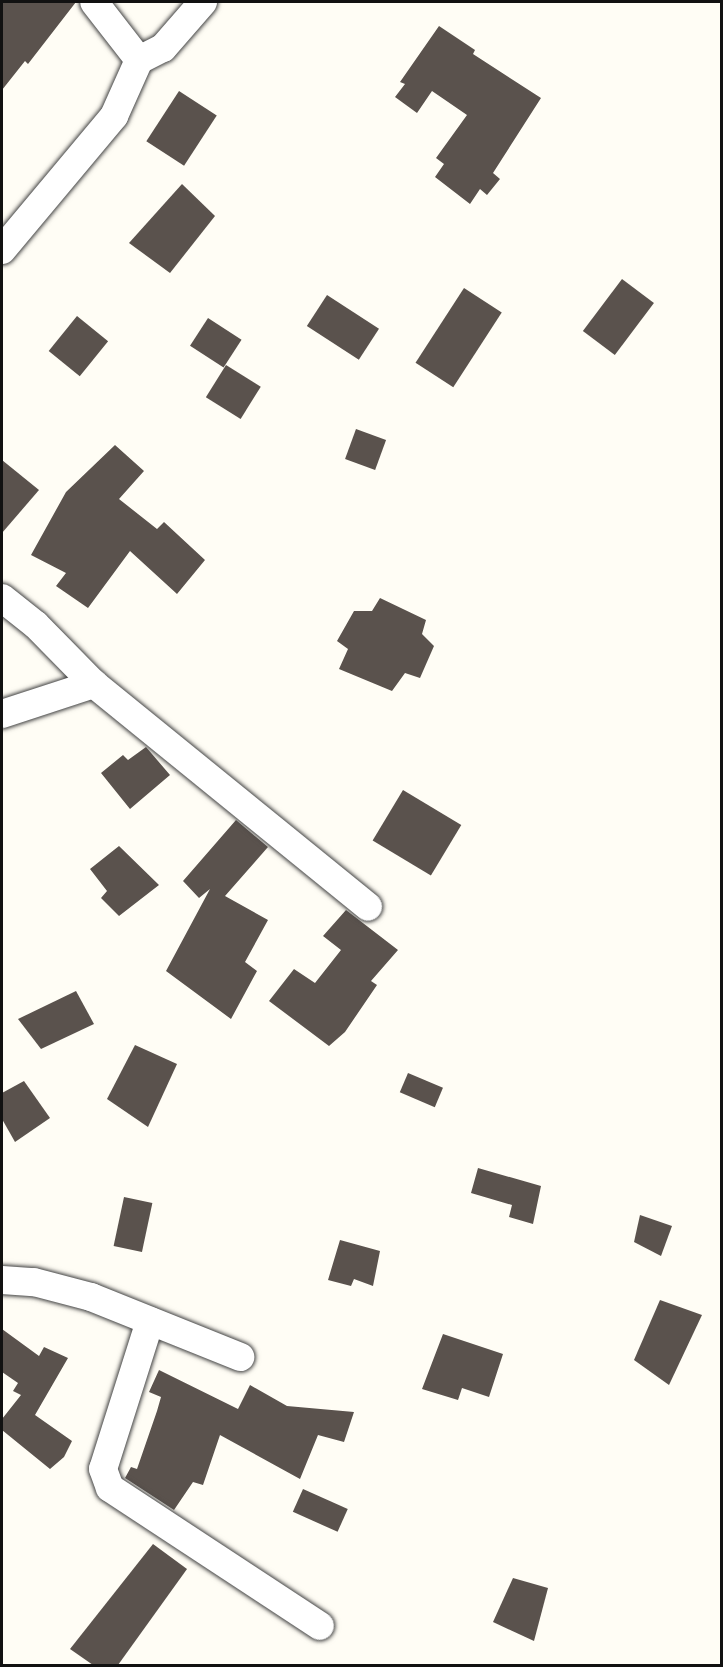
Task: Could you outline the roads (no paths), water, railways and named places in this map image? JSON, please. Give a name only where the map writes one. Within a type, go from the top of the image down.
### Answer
[{"type":"street","points":[[94,2],[138,60]]},
{"type":"street","points":[[2,250],[114,116],[138,60],[163,48],[203,2]]},
{"type":"street","points":[[2,598],[36,625],[94,684],[368,907]]},
{"type":"street","points":[[2,714],[94,684]]},
{"type":"street","points":[[2,1280],[34,1282],[91,1297],[240,1357]]},
{"type":"street","points":[[150,1321],[103,1469],[110,1488],[320,1626]]}]
